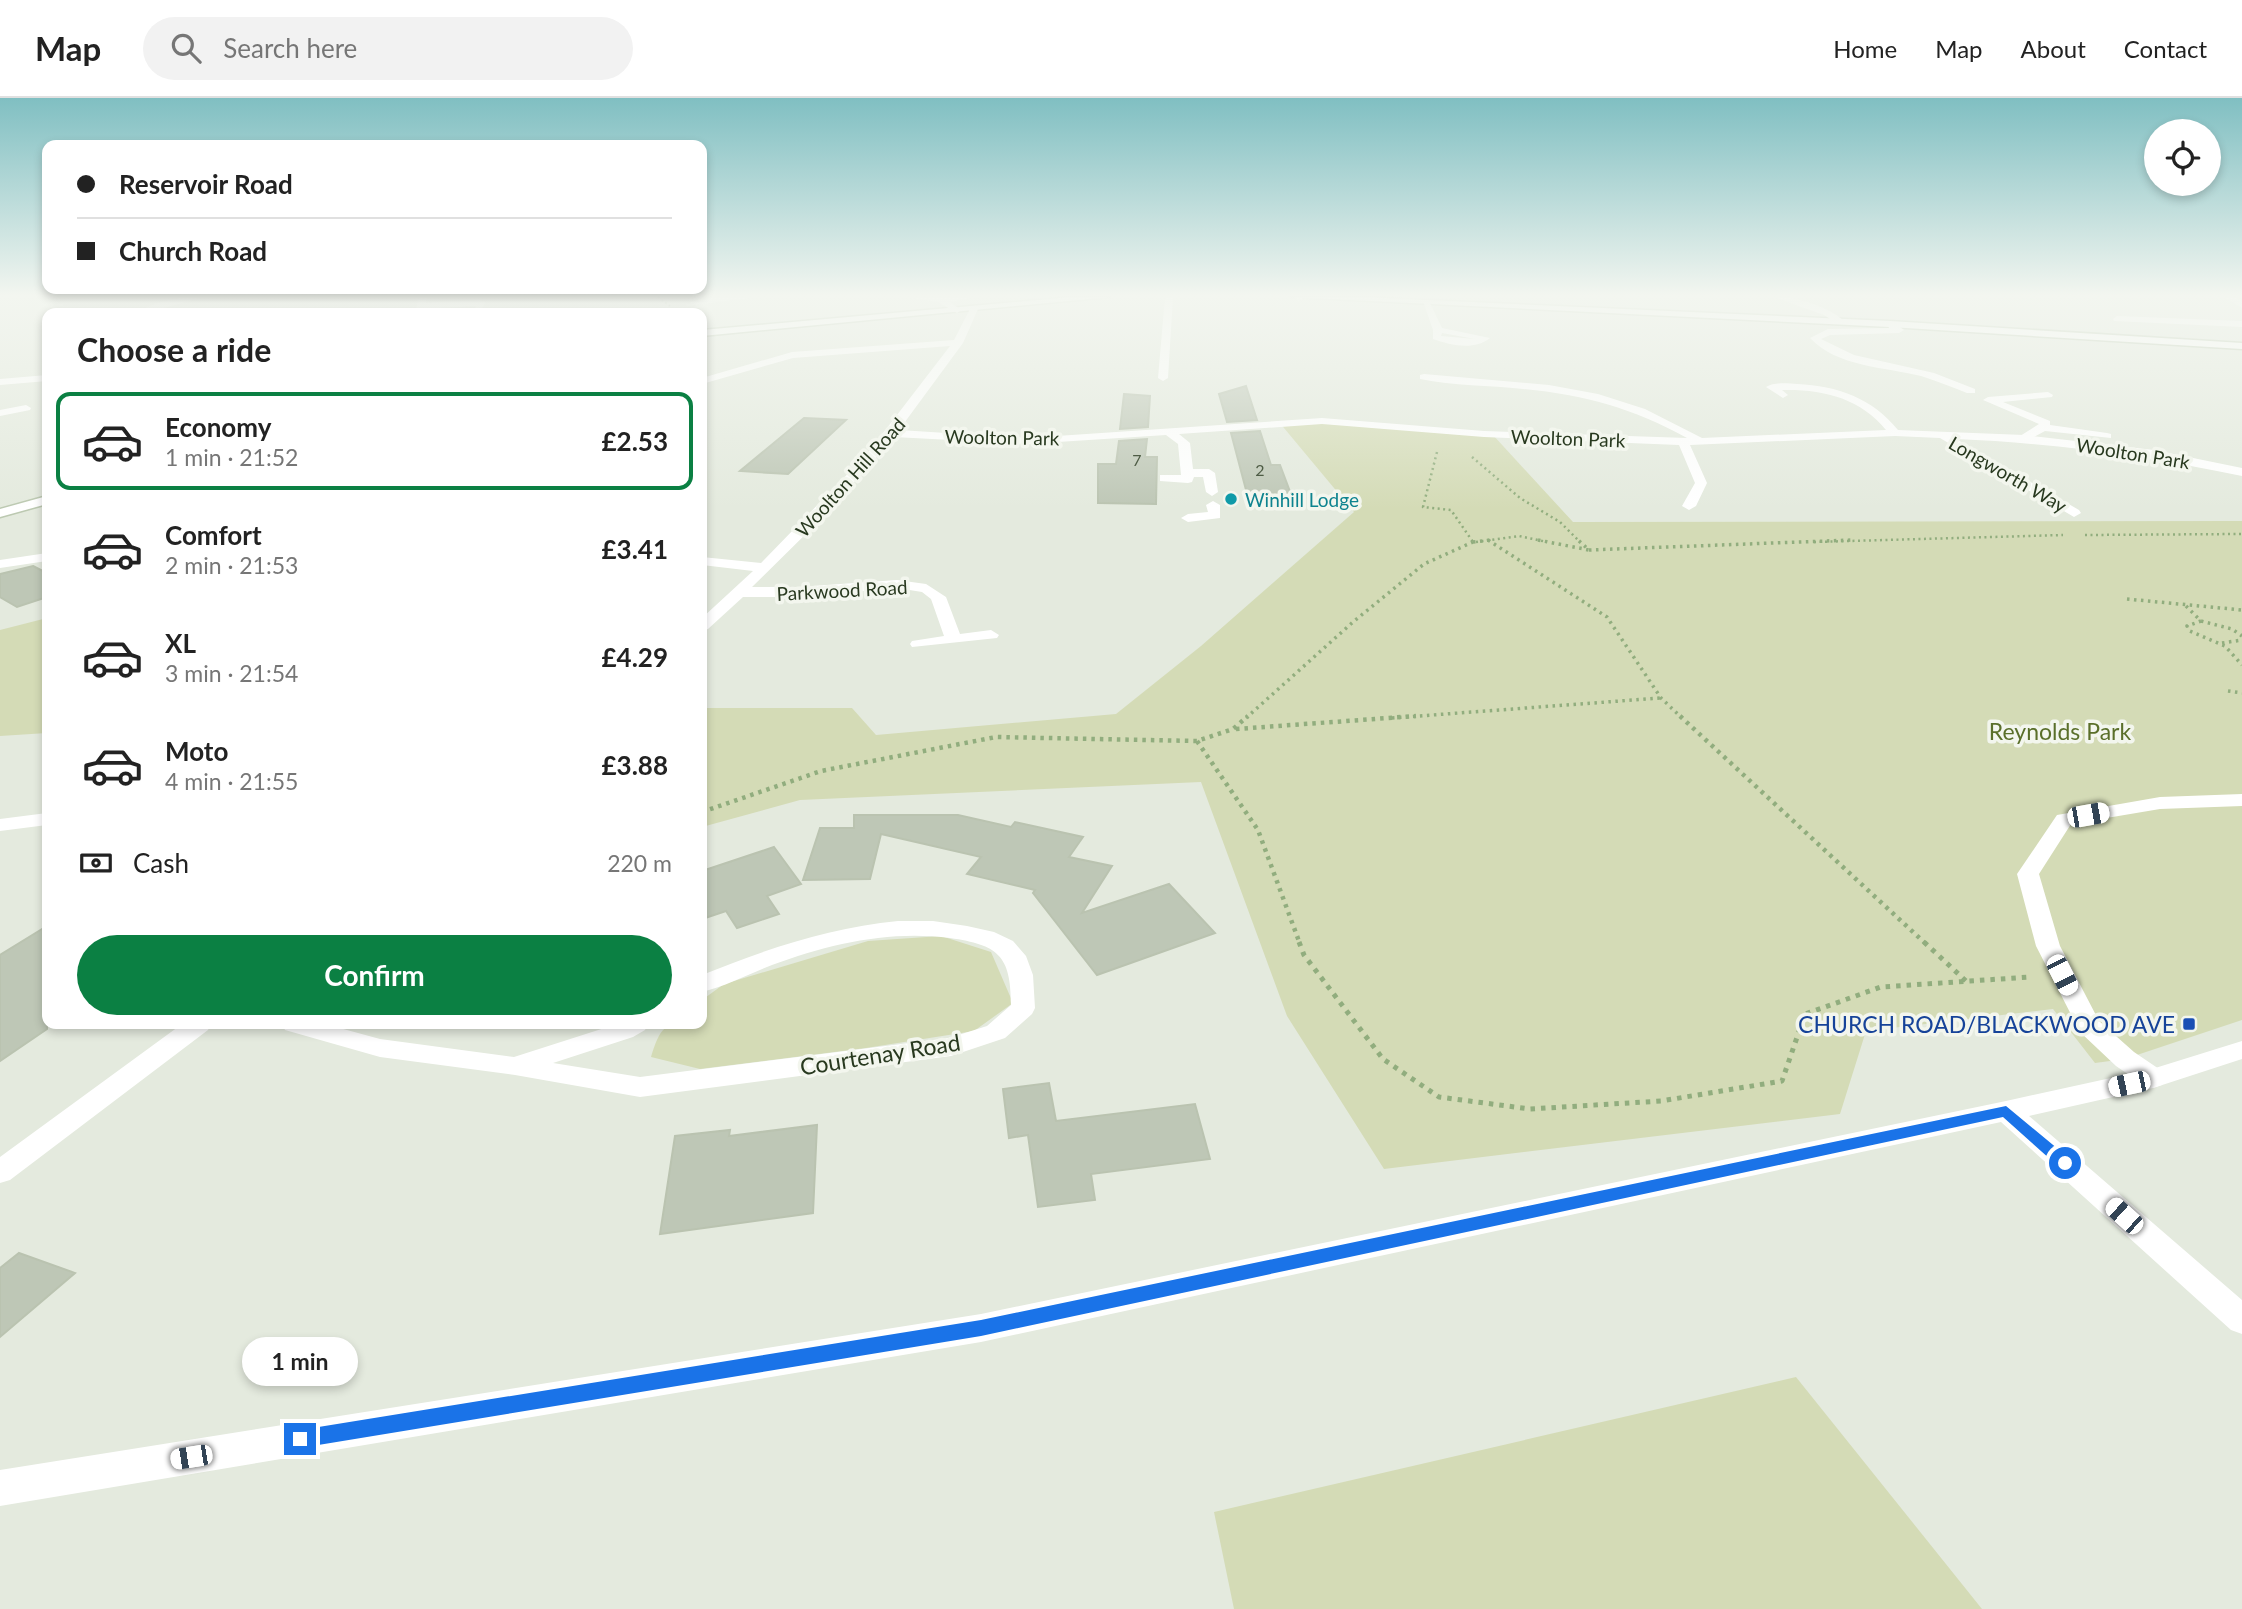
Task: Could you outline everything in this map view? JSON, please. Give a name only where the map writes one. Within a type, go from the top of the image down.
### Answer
[{"type":"street","points":[[707,380],[749,368]]},
{"type":"street","name":"Woolton Hill Road","points":[[707,621],[835,499],[892,433],[940,368]]},
{"type":"street","points":[[1163,379],[1164,368]]},
{"type":"street","points":[[1899,368],[1971,391]]},
{"type":"street","points":[[1424,377],[1561,391],[1619,403],[1657,418],[1700,441]]},
{"type":"street","points":[[0,383],[42,379]]},
{"type":"street","points":[[1783,395],[1771,387],[1828,389],[1856,397],[1883,416],[1895,433]]},
{"type":"street","points":[[2024,438],[2046,423],[1988,400],[2048,395]]},
{"type":"street","points":[[0,413],[26,408]]},
{"type":"street","name":"Woolton Park","points":[[892,433],[1027,441],[1322,421],[1441,437],[1683,442],[1895,433],[2024,438],[2154,454],[2242,472]]},
{"type":"street","points":[[2041,427],[2107,436]]},
{"type":"street","points":[[1164,478],[1188,479],[1184,443],[1170,433]]},
{"type":"street","name":"Longworth Way","points":[[1941,435],[2000,467],[2074,513]]},
{"type":"street","points":[[1683,442],[1701,483],[1689,506]]},
{"type":"street","points":[[1188,473],[1209,473],[1215,515],[1188,518]]},
{"type":"street","points":[[0,513],[42,501]]},
{"type":"street","points":[[0,564],[42,557]]},
{"type":"street","points":[[707,562],[765,568]]},
{"type":"street","name":"Parkwood Road","points":[[739,592],[798,593],[897,584],[916,585],[938,597],[954,640]]},
{"type":"street","points":[[918,644],[991,635]]},
{"type":"street","points":[[2154,1078],[2125,1059],[2089,1026],[2048,946],[2028,874],[2064,819],[2160,803],[2242,800]]},
{"type":"street","points":[[0,825],[42,821]]},
{"type":"street","name":"Courtenay Road","points":[[312,1029],[380,1048],[515,1066],[640,1087],[951,1047],[996,1032],[1023,1008],[1023,981],[1013,954],[989,938],[940,928],[875,930],[795,947],[707,982]]},
{"type":"street","points":[[0,1172],[192,1029]]},
{"type":"street","name":"Courtenay Road","points":[[515,1066],[627,1029]]},
{"type":"street","points":[[0,1488],[981,1328],[2006,1111],[2154,1078],[2242,1050]]},
{"type":"street","points":[[2006,1111],[2242,1320]]},
{"type":"path","points":[[1473,542],[1451,510],[1423,507],[1441,437],[1468,454],[1520,498],[1560,522],[1589,550]]},
{"type":"path","points":[[1233,729],[1353,622],[1424,564],[1473,542],[1519,536],[1589,550],[1672,549],[1967,534],[2242,534]]},
{"type":"path","points":[[1488,540],[1607,617],[1661,698],[1967,981]]},
{"type":"path","points":[[2127,599],[2242,610]]},
{"type":"path","points":[[2185,605],[2201,621]]},
{"type":"path","points":[[2242,638],[2232,629],[2201,621],[2187,626],[2189,632],[2221,643],[2242,665]]},
{"type":"path","points":[[2221,643],[2242,638]]},
{"type":"path","points":[[2228,691],[2242,692]]},
{"type":"path","points":[[707,810],[821,771],[996,737],[1197,741],[1233,729],[1661,698]]},
{"type":"path","points":[[1197,741],[1258,830],[1304,955],[1383,1059],[1439,1097],[1530,1109],[1661,1101],[1782,1081],[1805,1014],[1881,987],[2062,975]]},
{"type":"green space","name":"Reynolds Park","points":[[1279,422],[1354,424],[1493,435],[1573,522],[2242,521],[2242,1020],[2125,1059],[2095,1063],[2053,1009],[1866,1031],[1840,1114],[1384,1169],[1287,1016],[1201,782],[800,800],[707,826],[707,708],[852,708],[876,735],[1116,714],[1201,646],[1354,512]]},
{"type":"green space","points":[[42,619],[42,733],[0,736],[0,630]]},
{"type":"green space","points":[[941,936],[991,952],[1013,1003],[974,1031],[866,1048],[700,1069],[651,1057],[664,1029],[707,1029],[707,996],[724,984],[868,941]]},
{"type":"green space","points":[[1796,1377],[1982,1609],[1234,1609],[1214,1512]]},
{"type":"building","points":[[1246,386],[1257,420],[1227,422],[1219,394]]},
{"type":"building","points":[[1124,394],[1150,396],[1148,427],[1120,429]]},
{"type":"building","points":[[804,418],[846,420],[788,474],[740,471]]},
{"type":"building","points":[[1260,431],[1271,465],[1280,465],[1295,505],[1250,505],[1231,433]]},
{"type":"building","points":[[1147,439],[1145,457],[1157,457],[1156,504],[1098,503],[1098,464],[1116,464],[1119,441]]},
{"type":"building","points":[[33,566],[42,570],[42,599],[17,607],[0,597],[0,574]]},
{"type":"building","points":[[854,815],[958,815],[1011,827],[1015,822],[1083,837],[1069,857],[1112,866],[1082,913],[1169,884],[1215,933],[1097,975],[1033,893],[1035,890],[967,874],[981,857],[881,834],[870,879],[803,880],[820,828],[854,828]]},
{"type":"building","points":[[774,847],[801,884],[767,896],[779,914],[737,928],[726,911],[707,917],[707,869]]},
{"type":"building","points":[[42,929],[42,1029],[47,1029],[0,1061],[0,955]]},
{"type":"building","points":[[1049,1083],[1056,1121],[1195,1104],[1210,1159],[1091,1174],[1095,1200],[1038,1207],[1028,1135],[1009,1138],[1003,1089]]},
{"type":"building","points":[[817,1125],[813,1213],[660,1234],[675,1136],[730,1130],[729,1136]]},
{"type":"building","points":[[19,1253],[75,1273],[0,1337],[0,1268]]},
{"type":"place","name":"Winhill Lodge","points":[[1231,499]]},
{"type":"place","name":"CHURCH ROAD/BLACKWOOD AVE","points":[[2189,1024]]},
{"type":"route","points":[[300,1439],[981,1328],[2006,1111],[2065,1163]]}]
